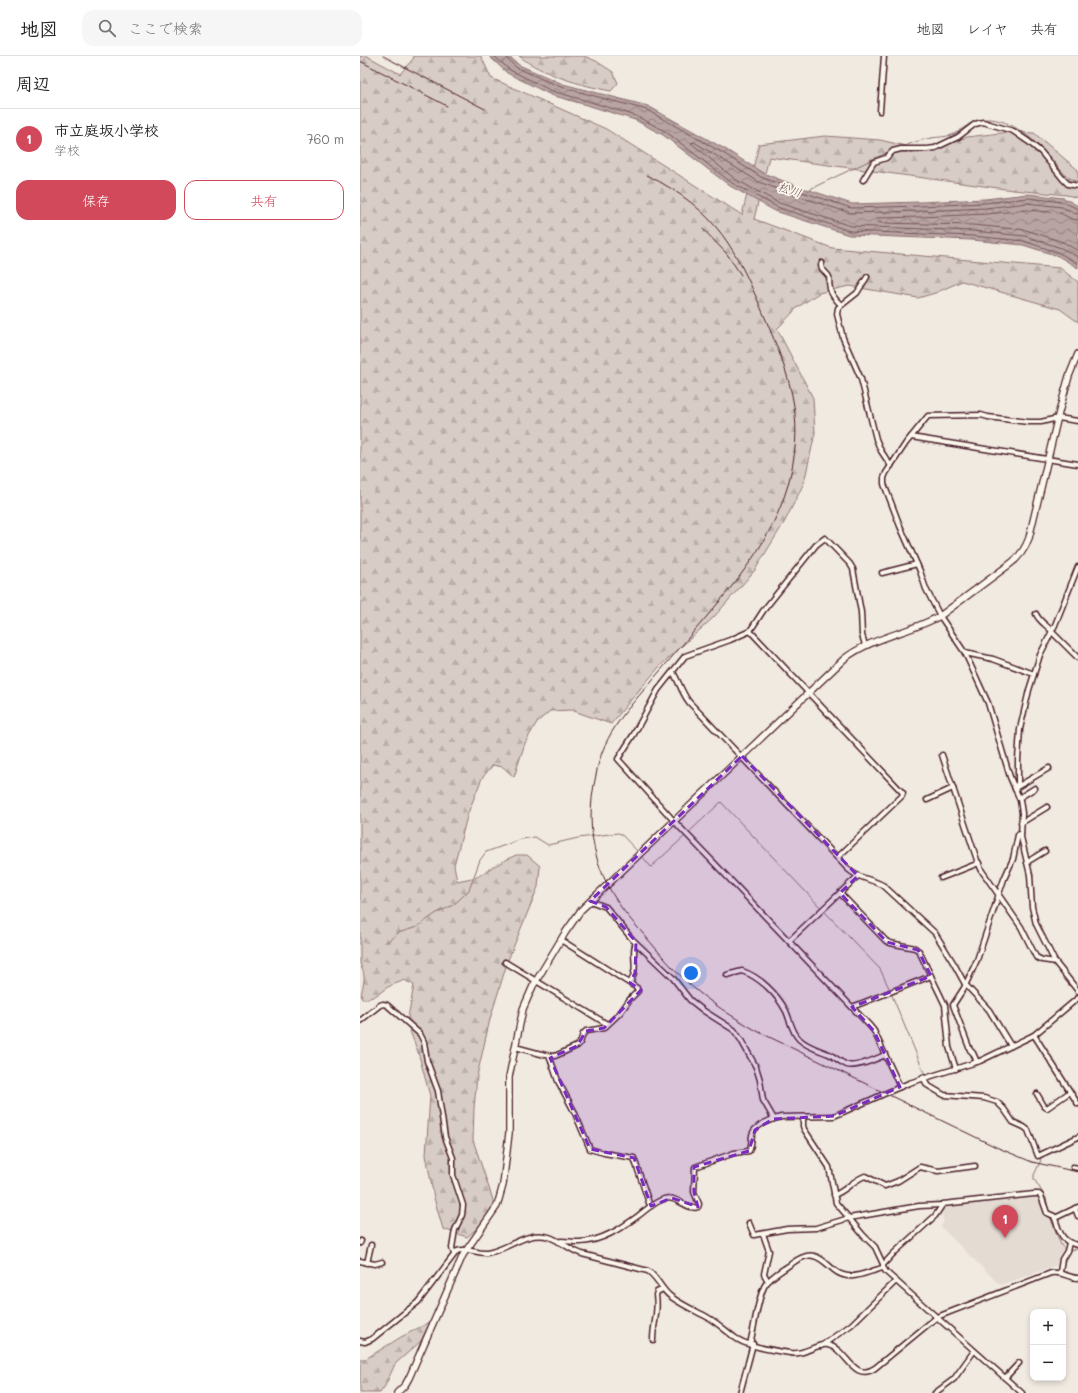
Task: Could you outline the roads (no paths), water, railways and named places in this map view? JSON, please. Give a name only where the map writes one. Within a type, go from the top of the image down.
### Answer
[{"type":"street","points":[[880,111],[884,56]]},
{"type":"street","points":[[863,180],[874,162],[886,158],[892,151],[901,149],[935,148],[958,137],[972,126],[983,122],[1013,131],[1041,152],[1063,180],[1068,184],[1078,186]]},
{"type":"street","points":[[822,263],[822,269],[830,277],[831,292],[841,305]]},
{"type":"street","points":[[867,277],[857,293],[841,305],[837,312],[840,330],[861,379],[876,439],[890,466]]},
{"type":"street","points":[[397,1393],[405,1385],[409,1378],[463,1255],[497,1206],[501,1195],[510,1127],[509,1077],[523,1009],[536,980],[578,914],[844,659],[865,645],[928,622],[940,616],[1010,564],[1024,551],[1032,529],[1057,418],[1078,354]]},
{"type":"street","points":[[1078,421],[1057,418],[1041,422],[1028,422],[981,415],[928,416],[884,475],[884,484],[926,589],[940,616],[965,654],[988,703],[1010,777],[1019,798],[1022,813],[1021,833],[1030,875],[1034,920],[1056,962],[1078,991]]},
{"type":"street","points":[[911,437],[1078,464]]},
{"type":"street","points":[[865,645],[862,635],[862,615],[853,569],[825,538],[816,545],[763,611],[750,631],[686,656],[654,695],[634,734],[618,759],[674,821],[874,1031],[900,1087]]},
{"type":"street","points":[[882,573],[917,564]]},
{"type":"street","points":[[1016,788],[1018,783],[1020,729],[1029,690],[1040,655],[1052,631],[1078,567]]},
{"type":"street","points":[[1036,614],[1040,621],[1052,631],[1078,658]]},
{"type":"street","points":[[750,631],[903,794],[838,857]]},
{"type":"street","points":[[965,654],[993,659],[1034,674]]},
{"type":"street","points":[[673,672],[686,698],[849,870],[858,876],[877,882],[884,886],[929,927],[944,947],[966,984],[989,1010],[1011,1046]]},
{"type":"street","points":[[942,755],[982,871],[999,893],[1021,927],[1036,957],[1042,960],[1056,962]]},
{"type":"street","points":[[1016,788],[1048,768]]},
{"type":"street","points":[[927,800],[953,788]]},
{"type":"street","points":[[1019,798],[1035,788]]},
{"type":"street","points":[[1021,823],[1047,807]]},
{"type":"street","points":[[977,1062],[973,1052],[970,1050],[953,1006],[966,984],[981,948],[999,893],[1013,859],[1018,835],[1021,833]]},
{"type":"street","points":[[1027,862],[1045,851]]},
{"type":"street","points":[[941,878],[979,863]]},
{"type":"street","points":[[789,941],[858,876]]},
{"type":"street","points":[[840,893],[887,942],[917,950],[945,1006],[949,1047],[956,1068]]},
{"type":"street","points":[[590,901],[606,908],[636,943],[671,977],[690,1000],[712,1017],[730,1027],[738,1036],[757,1069],[763,1100],[774,1119]]},
{"type":"street","points":[[514,1047],[550,1056],[558,1055],[574,1048],[580,1043],[583,1034],[586,1031],[603,1029],[620,1013],[638,991],[637,988],[630,983],[561,940]]},
{"type":"street","points":[[630,983],[635,973],[634,947],[636,943]]},
{"type":"street","points":[[505,962],[608,1024]]},
{"type":"street","points":[[727,975],[742,970],[759,980],[772,991],[786,1011],[797,1037],[810,1046],[849,1065],[860,1064],[885,1055]]},
{"type":"street","points":[[852,1008],[930,976]]},
{"type":"street","points":[[559,1242],[591,1241],[613,1233],[659,1201],[669,1198],[678,1200],[690,1207],[698,1207],[699,1204],[694,1192],[695,1167],[729,1155],[749,1151],[752,1134],[755,1130],[774,1119],[783,1117],[834,1116],[923,1077],[977,1062],[1034,1035],[1078,998]]},
{"type":"street","points":[[360,1022],[383,1004],[420,1034],[424,1039],[427,1061],[439,1094],[445,1137],[454,1158],[453,1175],[463,1205],[462,1215],[455,1230],[452,1248],[454,1254]]},
{"type":"street","points":[[945,1006],[953,1006]]},
{"type":"street","points":[[1034,1035],[1078,1104]]},
{"type":"street","points":[[550,1056],[558,1081],[574,1111],[590,1149],[634,1158],[651,1206]]},
{"type":"street","points":[[923,1077],[927,1085],[944,1095],[984,1098],[997,1102],[1013,1122],[1028,1130],[1038,1156],[1078,1137]]},
{"type":"street","points":[[1037,1094],[1044,1106],[1047,1108],[1070,1092]]},
{"type":"street","points":[[802,1117],[804,1129],[829,1167],[834,1195],[838,1206],[875,1247],[883,1266],[896,1281],[1022,1393]]},
{"type":"street","points":[[834,1195],[843,1190],[852,1182],[865,1176],[885,1186],[898,1181],[920,1167],[940,1171],[975,1166]]},
{"type":"street","points":[[749,1223],[754,1235],[787,1229],[816,1228],[849,1218],[919,1206],[942,1205],[1036,1194],[1041,1196],[1047,1213],[1055,1218],[1068,1245],[1067,1251],[1062,1259],[1060,1272]]},
{"type":"street","points":[[740,1393],[752,1344],[761,1293],[768,1281],[803,1257],[812,1256],[822,1259],[840,1274],[847,1277],[883,1266],[893,1254],[935,1216],[942,1205]]},
{"type":"street","points":[[1055,1218],[1076,1208],[1078,1216]]},
{"type":"street","points":[[763,1234],[769,1251],[764,1274],[768,1281]]},
{"type":"street","points":[[361,1343],[372,1339],[414,1306],[430,1288],[458,1250],[467,1249],[478,1252],[488,1252],[534,1236],[545,1236],[582,1254],[648,1272],[656,1278],[663,1289],[682,1305],[709,1318],[737,1339],[745,1343],[791,1354],[806,1352],[821,1346],[851,1325],[896,1281]]},
{"type":"street","points":[[367,1263],[371,1245]]},
{"type":"street","points":[[1068,1245],[1078,1245]]},
{"type":"street","points":[[360,1262],[375,1264],[382,1262]]},
{"type":"street","points":[[821,1346],[834,1348],[858,1370],[868,1372],[875,1368],[937,1317],[1051,1273],[1060,1272],[1070,1277],[1078,1278]]},
{"type":"street","points":[[653,1340],[653,1325],[657,1311],[656,1293],[663,1289]]},
{"type":"street","points":[[934,1393],[954,1378],[974,1351]]},
{"type":"street","points":[[1005,1378],[1019,1363]]},
{"type":"water","name":"松川","points":[[489,56],[509,56],[519,65],[563,84],[648,106],[725,149],[763,173],[852,204],[985,199],[1028,194],[1064,198],[1078,206],[1078,268],[1058,256],[1023,245],[972,240],[849,235],[775,211],[730,186],[663,135],[635,120],[551,95],[507,73]]},
{"type":"waterway","points":[[899,148],[931,138],[952,135],[976,121],[985,119],[995,120],[1005,122],[1023,132],[1038,145],[1068,177],[1078,182]]},
{"type":"waterway","points":[[811,190],[812,188],[890,151]]},
{"type":"waterway","points":[[688,833],[721,802],[821,908]]},
{"type":"waterway","points":[[387,942],[398,933],[417,927],[435,914],[453,905],[460,899],[469,890],[480,860],[486,852],[522,839],[535,837],[548,845],[578,838],[618,833],[621,834],[639,853]]},
{"type":"waterway","points":[[641,855],[651,867],[686,835]]},
{"type":"waterway","points":[[823,910],[880,969],[890,990]]},
{"type":"waterway","points":[[891,993],[926,1077]]},
{"type":"waterway","points":[[927,1080],[933,1086]]},
{"type":"waterway","points":[[986,1096],[994,1099]]},
{"type":"waterway","points":[[1021,1123],[1029,1128],[1035,1142]]},
{"type":"waterway","points":[[1039,1156],[1041,1160],[1034,1175],[1034,1179],[1046,1198],[1049,1212]]},
{"type":"waterway","points":[[1050,1217],[1061,1245],[1065,1250]]},
{"type":"waterway","points":[[1068,1250],[1078,1249]]},
{"type":"railway","points":[[383,56],[485,109]]},
{"type":"railway","points":[[360,61],[447,106]]},
{"type":"railway","points":[[647,175],[691,203],[708,218],[722,234],[734,252],[745,272],[782,359],[792,396],[796,434],[790,477],[784,497],[777,515],[758,550],[721,599],[619,720],[605,744],[596,775],[592,797],[591,818],[597,858],[604,877],[613,895],[625,912],[663,957],[688,983],[721,1009],[757,1031],[996,1147],[1032,1162],[1078,1172]]},
{"type":"railway","points":[[703,229],[727,254],[741,275]]},
{"type":"place","name":"市立庭坂小学校","points":[[1005,1238]]}]
